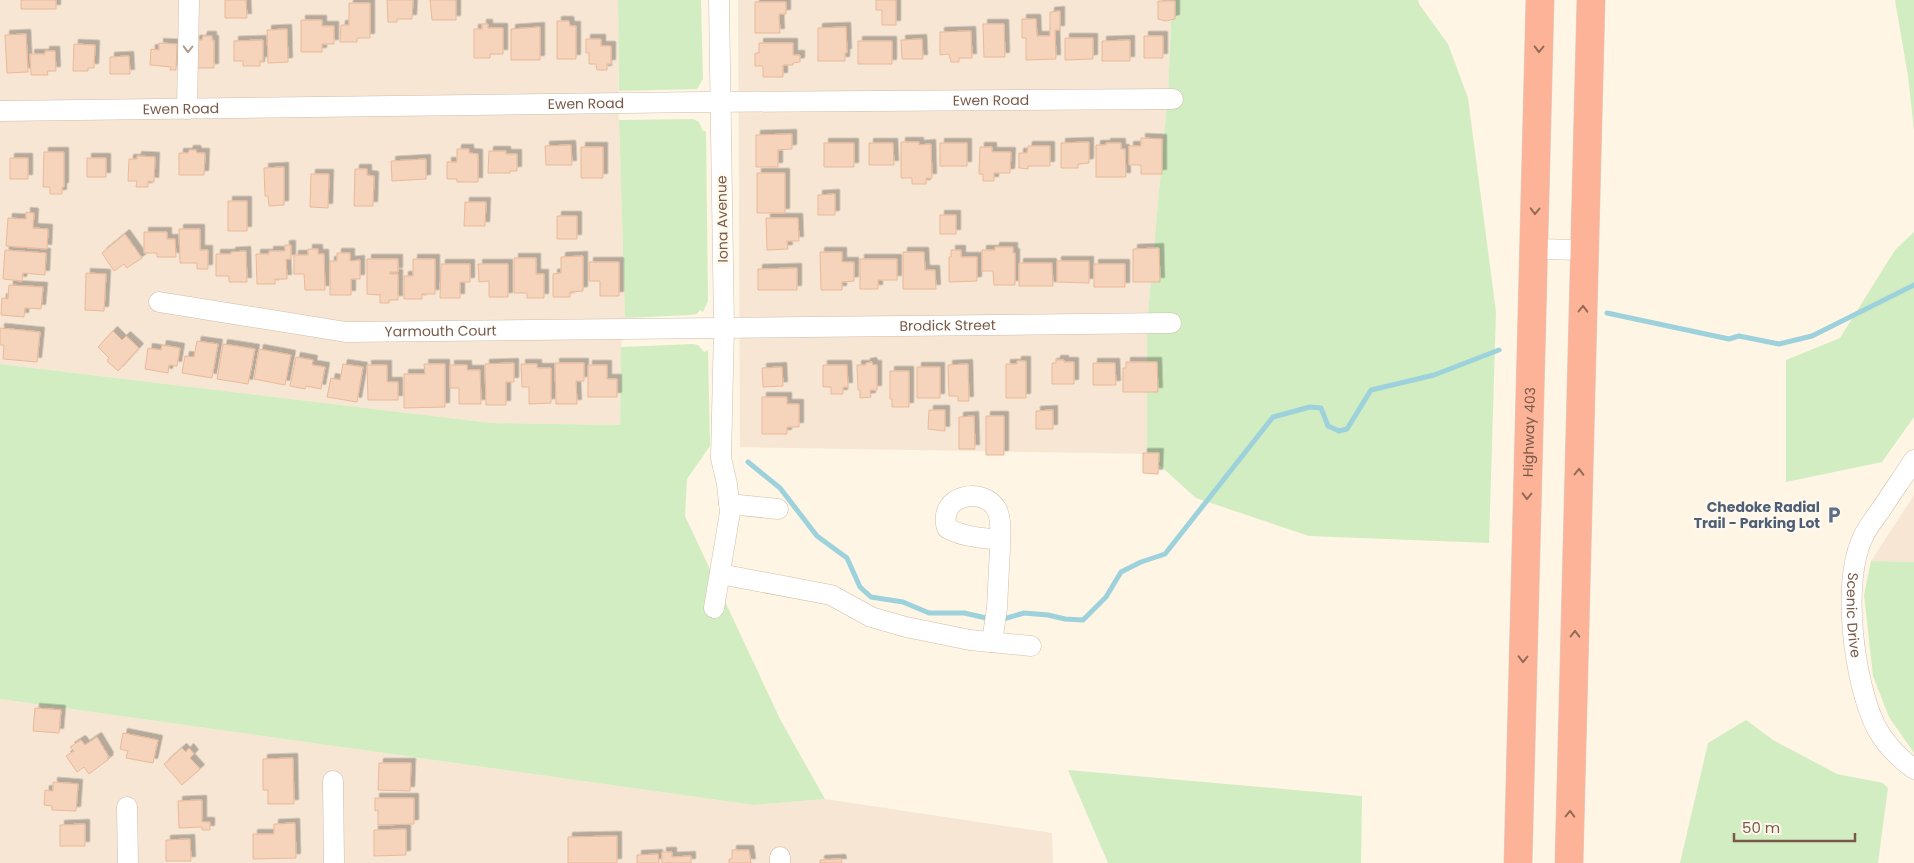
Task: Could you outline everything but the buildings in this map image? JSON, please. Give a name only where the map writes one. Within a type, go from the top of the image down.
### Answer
[{"type":"highway","name":"Highway 403","points":[[1518,863],[1540,0]]},
{"type":"highway","points":[[1569,863],[1591,0]]},
{"type":"street","points":[[187,109],[189,0]]},
{"type":"street","name":"Iona Avenue","points":[[714,608],[725,544],[729,504],[721,458],[724,328],[719,102],[719,0]]},
{"type":"street","name":"Ewen Road","points":[[0,111],[719,102],[1174,99]]},
{"type":"street","points":[[1534,249],[1584,250]]},
{"type":"street","name":"Yarmouth Court","points":[[159,302],[346,332],[724,328]]},
{"type":"street","name":"Brodick Street","points":[[724,328],[1171,323]]},
{"type":"street","name":"Scenic Drive","points":[[1914,460],[1863,536],[1854,562],[1852,599],[1857,661],[1866,701],[1876,728],[1890,748],[1914,770]]},
{"type":"street","points":[[729,504],[778,509]]},
{"type":"street","points":[[992,642],[997,608],[1000,540]]},
{"type":"street","points":[[720,574],[831,595],[871,617],[951,637],[1031,646]]},
{"type":"street","points":[[333,781],[334,863]]},
{"type":"street","points":[[127,807],[128,863]]},
{"type":"shaded area","points":[[0,0],[618,0],[619,120],[625,318],[621,347],[620,425],[491,423],[0,364]]},
{"type":"shaded area","points":[[738,0],[1172,0],[1168,93],[1147,323],[1147,454],[740,447]]},
{"type":"shaded area","points":[[1914,495],[1914,562],[1871,561]]},
{"type":"shaded area","points":[[0,699],[754,805],[825,799],[1052,833],[1053,863],[0,863]]},
{"type":"green space","points":[[618,0],[701,0],[703,79],[697,89],[619,91]]},
{"type":"green space","points":[[1172,0],[1418,0],[1448,44],[1468,98],[1496,312],[1489,543],[1309,536],[1196,498],[1147,454],[1147,323],[1168,93]]},
{"type":"green space","points":[[1895,0],[1914,0],[1914,130],[1908,76]]},
{"type":"green space","points":[[693,119],[699,122],[703,131],[706,131],[708,301],[703,312],[700,310],[697,314],[625,318],[619,120]]},
{"type":"green space","points":[[1914,232],[1914,417],[1882,462],[1786,482],[1786,360],[1840,338],[1895,250]]},
{"type":"green space","points":[[698,345],[704,352],[708,350],[710,446],[687,479],[685,516],[781,721],[825,799],[754,805],[0,699],[0,364],[491,423],[620,425],[621,347]]},
{"type":"green space","points":[[1871,561],[1914,562],[1914,753],[1889,717],[1873,676],[1864,595]]},
{"type":"green space","points":[[1746,720],[1773,740],[1837,774],[1883,783],[1888,788],[1878,863],[1680,863],[1708,743]]},
{"type":"green space","points":[[1068,770],[1362,796],[1361,863],[1108,863]]},
{"type":"waterway","points":[[1607,313],[1729,339],[1739,336],[1779,344],[1812,336],[1914,285]]},
{"type":"waterway","points":[[1000,620],[1024,613],[1083,620],[1106,597],[1121,572],[1141,562],[1165,554],[1273,417],[1310,407],[1321,408],[1328,426],[1339,431],[1347,429],[1371,390],[1434,375],[1499,350]]},
{"type":"waterway","points":[[748,462],[780,488],[817,536],[847,558],[860,587],[871,597],[903,602],[929,613],[964,613],[991,619]]},
{"type":"place","name":"Chedoke Radial Trail - Parking Lot","points":[[1834,515]]}]
